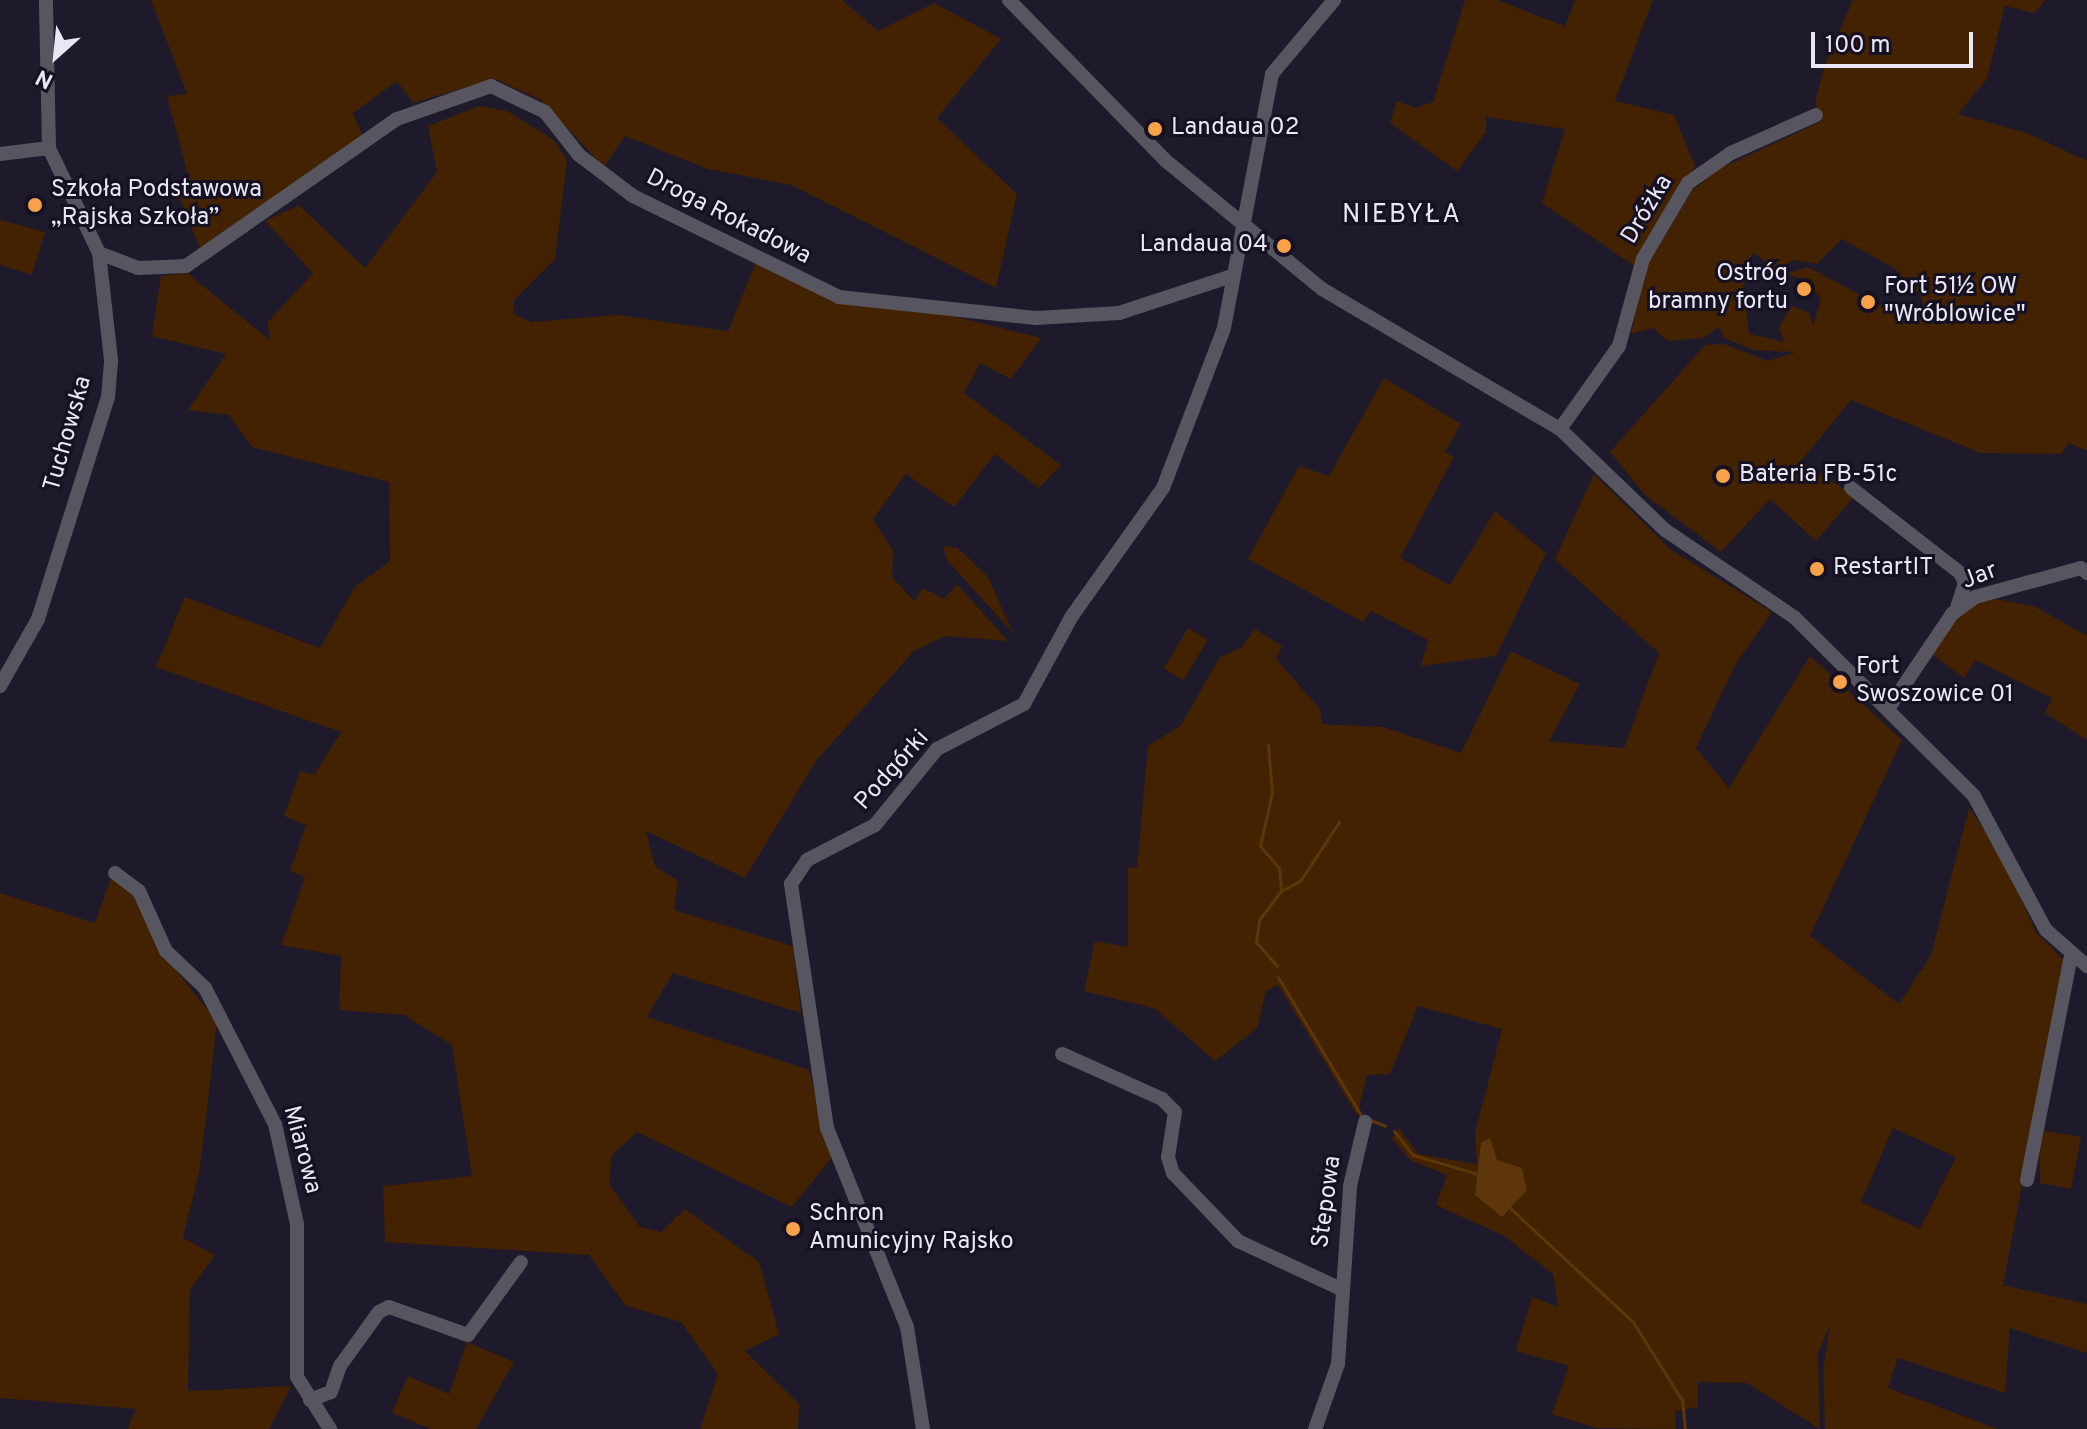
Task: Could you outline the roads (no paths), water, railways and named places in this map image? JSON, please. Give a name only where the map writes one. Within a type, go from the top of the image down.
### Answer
[{"type":"street","name":"Tuchowska","points":[[0,686],[38,619],[108,397],[109,325],[99,253],[49,148],[46,0]]},
{"type":"street","points":[[1009,0],[1165,160],[1247,228],[1365,319],[1560,429],[1665,530],[1778,602],[1981,804],[2039,920],[2071,956],[2087,966]]},
{"type":"street","name":"Podgórki","points":[[923,1429],[904,1316],[827,1128],[791,884],[807,860],[875,825],[937,749],[1024,704],[1072,616],[1163,488],[1212,372],[1229,277],[1247,228],[1272,74],[1290,44],[1334,0]]},
{"type":"street","name":"Droga Rokadowa","points":[[99,253],[138,268],[186,266],[397,119],[491,86],[545,112],[579,155],[633,196],[839,297],[1036,318],[1119,313],[1229,277]]},
{"type":"street","name":"Dróżka","points":[[1560,429],[1619,346],[1643,259],[1688,183],[1731,153],[1816,115]]},
{"type":"street","points":[[0,154],[49,148]]},
{"type":"street","points":[[1851,488],[1960,573],[1963,599],[1952,614]]},
{"type":"street","name":"Jar","points":[[1888,709],[1952,614],[1990,592],[2087,573]]},
{"type":"street","name":"Miarowa","points":[[115,873],[139,891],[166,951],[205,988],[275,1124],[297,1224],[297,1377],[330,1429]]},
{"type":"street","points":[[2027,1180],[2071,956]]},
{"type":"street","name":"Stepowa","points":[[1062,1054],[1162,1099],[1175,1112],[1168,1157],[1173,1173],[1238,1241],[1339,1288]]},
{"type":"street","name":"Stepowa","points":[[1315,1429],[1338,1364],[1339,1288],[1365,1122]]},
{"type":"street","points":[[310,1400],[331,1392],[340,1366],[379,1312],[389,1307],[468,1335],[521,1262]]},
{"type":"waterway","points":[[1268,745],[1272,793],[1260,846],[1279,868],[1281,890]]},
{"type":"waterway","points":[[1277,966],[1256,942],[1259,920],[1281,891],[1300,881],[1339,822]]},
{"type":"waterway","points":[[1278,977],[1361,1115]]},
{"type":"waterway","points":[[1371,1120],[1385,1126]]},
{"type":"waterway","points":[[1394,1131],[1413,1155],[1478,1174]]},
{"type":"waterway","points":[[1510,1208],[1633,1322],[1682,1400],[1685,1429]]},
{"type":"place","name":"Landaua 02","points":[[1155,129]]},
{"type":"place","name":"Szkoła Podstawowa „Rajska Szkoła”","points":[[35,205]]},
{"type":"place","name":"Landaua 04","points":[[1284,246]]},
{"type":"place","name":"Ostróg bramny fortu","points":[[1804,289]]},
{"type":"place","name":"Fort 51½ OW \"Wróblowice\"","points":[[1868,302]]},
{"type":"place","name":"Bateria FB-51c","points":[[1723,476]]},
{"type":"place","name":"RestartIT","points":[[1817,569]]},
{"type":"place","name":"Fort Swoszowice 01","points":[[1840,682]]},
{"type":"place","name":"Schron Amunicyjny Rajsko","points":[[793,1229]]},
{"type":"district","name":"NIEBYŁA","points":[[1402,216]]}]
